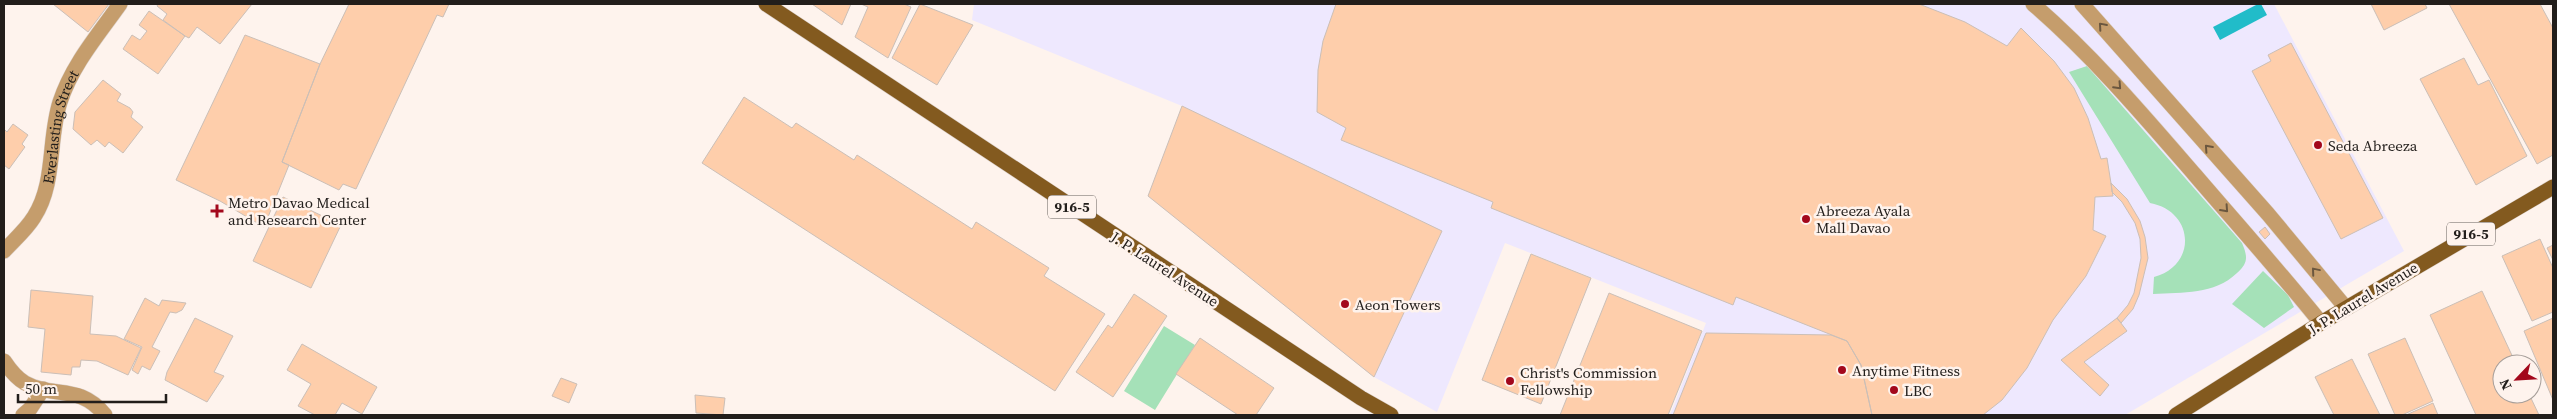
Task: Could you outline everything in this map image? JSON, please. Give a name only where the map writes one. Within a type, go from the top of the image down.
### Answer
[{"type":"main road","name":"J. P. Laurel Avenue","points":[[766,4],[1360,398],[1391,415]]},
{"type":"main road","name":"J. P. Laurel Avenue","points":[[2176,415],[2321,323],[2553,187]]},
{"type":"street","name":"Everlasting Street","points":[[4,251],[23,231],[38,210],[48,180],[56,118],[61,100],[87,50],[120,4]]},
{"type":"street","points":[[2033,4],[2079,45],[2122,90],[2268,257],[2321,323]]},
{"type":"street","points":[[2082,4],[2144,77],[2268,214],[2346,308]]},
{"type":"street","points":[[4,361],[12,373],[25,384],[80,395],[94,403],[105,415]]},
{"type":"street","points":[[23,415],[30,409],[43,389]]},
{"type":"shaded area","points":[[974,4],[2274,4],[2404,251],[2125,415],[1670,415],[1706,323],[1505,243],[1437,412],[1374,377],[1148,196],[1182,106],[972,20]]},
{"type":"green space","points":[[2087,66],[2242,243],[2246,256],[2245,263],[2228,280],[2208,289],[2198,291],[2153,294],[2154,277],[2168,271],[2178,262],[2184,250],[2185,238],[2182,227],[2175,216],[2165,208],[2150,203],[2069,72]]},
{"type":"green space","points":[[2263,271],[2288,295],[2294,307],[2264,328],[2232,304]]},
{"type":"green space","points":[[1164,326],[1195,345],[1155,410],[1124,391]]},
{"type":"water","points":[[2261,4],[2267,15],[2220,40],[2213,27]]},
{"type":"building","points":[[53,4],[109,4],[88,32]]},
{"type":"building","points":[[158,4],[252,4],[220,44],[197,27],[189,38],[185,36],[163,20],[167,14],[157,6]]},
{"type":"building","points":[[349,4],[449,4],[443,17],[437,15],[356,189],[343,184],[339,190],[282,162],[320,64]]},
{"type":"building","points":[[812,4],[851,4],[842,25]]},
{"type":"building","points":[[861,4],[904,4],[911,7],[888,58],[855,37],[868,7]]},
{"type":"building","points":[[920,4],[973,25],[937,85],[892,58]]},
{"type":"building","name":"Abreeza Ayala Mall Davao","points":[[1336,4],[1919,4],[1965,22],[2007,46],[2021,28],[2054,61],[2074,88],[2088,118],[2101,159],[2107,158],[2113,196],[2095,197],[2093,230],[2106,236],[2086,276],[2053,320],[2027,368],[2002,400],[1983,415],[1872,415],[1861,365],[1847,341],[1736,297],[1733,305],[1491,208],[1493,202],[1341,140],[1346,128],[1317,112],[1318,70],[1323,41]]},
{"type":"building","points":[[2371,4],[2425,4],[2427,8],[2384,30]]},
{"type":"building","points":[[2449,4],[2540,4],[2553,28],[2553,155],[2537,164]]},
{"type":"building","points":[[149,11],[185,36],[158,74],[123,49],[132,35],[140,40],[147,31],[139,25]]},
{"type":"building","points":[[245,35],[320,64],[282,162],[289,165],[264,227],[220,201],[176,180]]},
{"type":"building","name":"Seda Abreeza","points":[[2291,43],[2383,218],[2341,239],[2252,71],[2271,61],[2268,55]]},
{"type":"building","points":[[2464,58],[2478,85],[2489,80],[2527,156],[2476,185],[2420,79]]},
{"type":"building","points":[[103,80],[121,94],[117,101],[130,108],[133,112],[131,117],[143,127],[123,153],[109,142],[105,147],[97,140],[91,145],[73,129],[75,112]]},
{"type":"building","points":[[744,97],[792,128],[796,123],[854,160],[857,155],[972,229],[976,222],[1049,268],[1044,276],[1105,314],[1055,391],[702,163]]},
{"type":"building","name":"Aeon Towers","points":[[1182,106],[1442,231],[1374,377],[1148,196]]},
{"type":"building","points":[[13,124],[28,135],[22,144],[25,147],[9,169],[4,165],[4,129],[7,132]]},
{"type":"building","points":[[2111,183],[2127,199],[2140,221],[2145,237],[2148,258],[2139,295],[2133,309],[2121,323],[2117,318],[2128,305],[2134,293],[2141,258],[2140,239],[2135,223],[2122,202],[2112,192]]},
{"type":"building","points":[[283,197],[341,225],[311,288],[253,261]]},
{"type":"building","points":[[2265,227],[2270,234],[2265,239],[2259,232]]},
{"type":"building","points":[[2540,239],[2553,268],[2553,312],[2532,321],[2502,256]]},
{"type":"building","points":[[2553,245],[2553,260],[2547,248]]},
{"type":"building","points":[[1531,254],[1591,278],[1541,404],[1482,380]]},
{"type":"building","points":[[31,290],[93,296],[90,334],[116,336],[141,348],[128,375],[97,361],[81,360],[80,367],[72,367],[71,375],[41,372],[45,329],[28,327]]},
{"type":"building","points":[[2482,291],[2511,354],[2492,354],[2492,404],[2534,404],[2539,415],[2476,415],[2430,315]]},
{"type":"building","points":[[1609,293],[1702,331],[1668,415],[1560,415]]},
{"type":"building","points":[[1134,294],[1167,316],[1113,397],[1076,372],[1108,325],[1112,328]]},
{"type":"building","points":[[145,298],[159,306],[162,300],[186,303],[182,310],[176,313],[170,312],[152,347],[160,351],[150,370],[142,366],[138,374],[132,370],[142,347],[124,339]]},
{"type":"building","points":[[195,318],[233,336],[214,372],[224,376],[207,402],[165,380],[167,372]]},
{"type":"building","points":[[2117,318],[2127,331],[2084,362],[2109,385],[2100,396],[2061,360]]},
{"type":"building","points":[[2553,318],[2553,400],[2542,374],[2542,354],[2534,354],[2524,331]]},
{"type":"building","points":[[1706,333],[1831,335],[1847,341],[1861,365],[1872,415],[1673,415]]},
{"type":"building","points":[[1200,338],[1274,388],[1256,415],[1238,415],[1176,374]]},
{"type":"building","points":[[2405,338],[2433,401],[2402,415],[2395,415],[2368,354]]},
{"type":"building","points":[[302,344],[377,387],[362,414],[342,403],[335,415],[315,415],[298,406],[311,384],[287,370]]},
{"type":"building","points":[[2352,359],[2380,415],[2334,415],[2315,377]]},
{"type":"building","points":[[561,378],[577,384],[569,403],[552,396]]},
{"type":"building","points":[[695,395],[725,398],[723,415],[696,413]]},
{"type":"building","points":[[2433,403],[2438,415],[2406,415]]},
{"type":"place","name":"Seda Abreeza","points":[[2318,145]]},
{"type":"place","name":"Metro Davao Medical and Research Center","points":[[217,211]]},
{"type":"place","name":"Abreeza Ayala Mall Davao","points":[[1806,219]]},
{"type":"place","name":"Aeon Towers","points":[[1345,304]]},
{"type":"place","name":"Anytime Fitness","points":[[1842,370]]},
{"type":"place","name":"Christ's Commission Fellowship","points":[[1510,381]]},
{"type":"place","name":"LBC","points":[[1894,390]]}]
